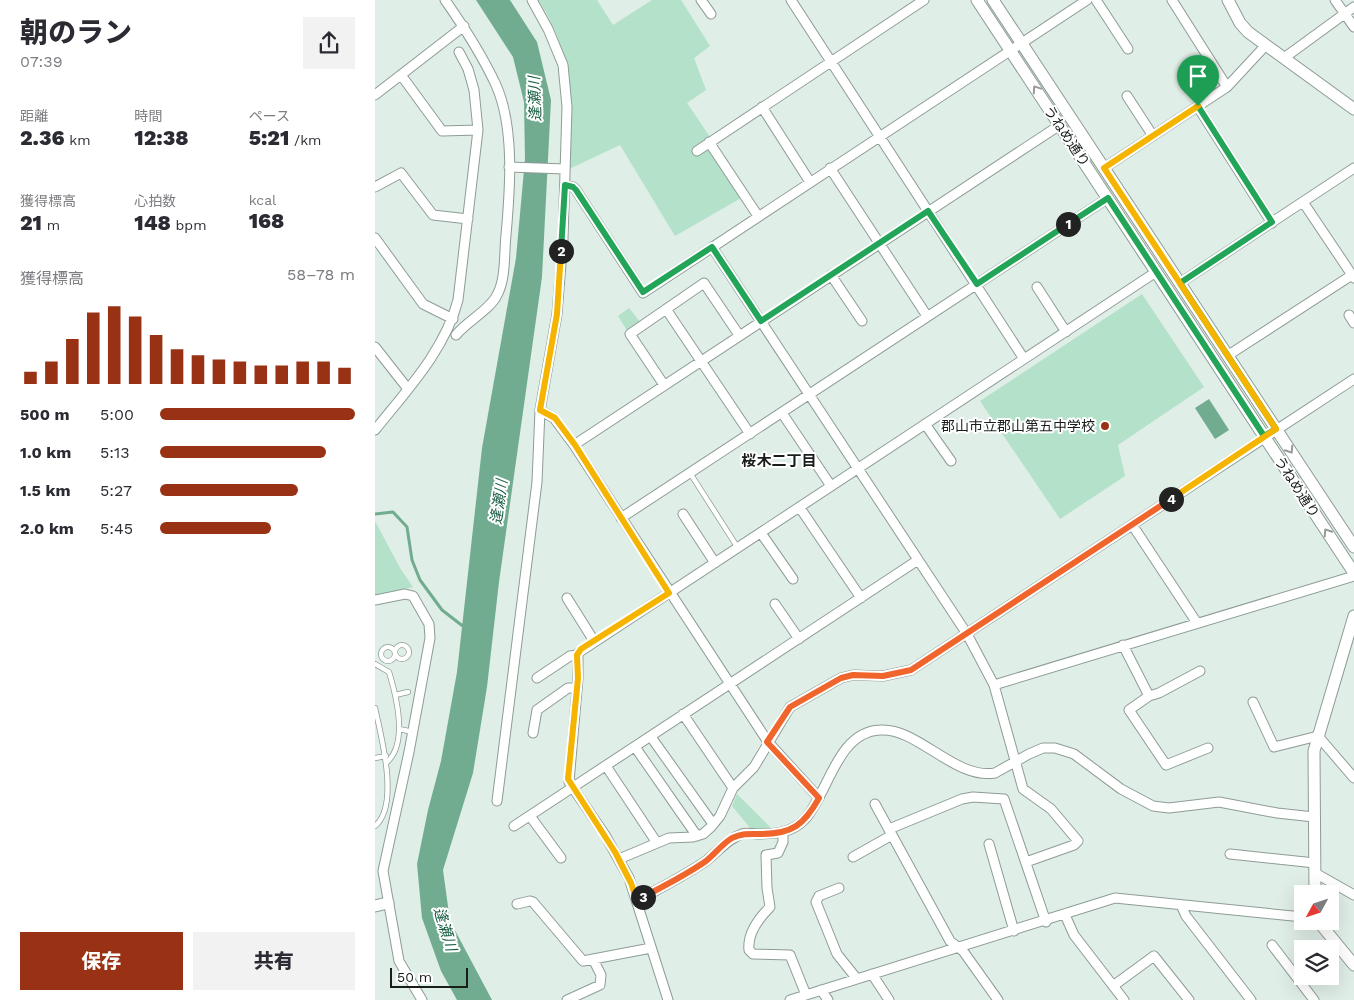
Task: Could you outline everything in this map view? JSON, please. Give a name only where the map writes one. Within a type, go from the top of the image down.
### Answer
[{"type":"street","points":[[445,0],[464,26],[499,94],[505,123],[509,167],[509,197],[501,279],[497,295],[457,335]]},
{"type":"street","points":[[497,801],[537,482],[540,410],[557,314],[565,185],[563,169],[567,104],[563,65],[548,29],[531,0]]},
{"type":"street","points":[[701,0],[711,14]]},
{"type":"street","points":[[791,0],[1024,359]]},
{"type":"street","points":[[697,151],[924,0]]},
{"type":"street","name":"うねめ通り","points":[[977,0],[1354,574]]},
{"type":"street","name":"うねめ通り","points":[[993,0],[1354,547]]},
{"type":"street","points":[[565,185],[575,188],[643,292],[1087,0]]},
{"type":"street","points":[[1096,0],[1128,49]]},
{"type":"street","points":[[1172,0],[1227,87]]},
{"type":"street","points":[[1228,0],[1240,23],[1266,46],[1354,109]]},
{"type":"street","points":[[1335,0],[1354,27]]},
{"type":"street","points":[[1284,58],[1354,7]]},
{"type":"street","points":[[375,95],[464,26]]},
{"type":"street","points":[[1104,168],[1227,87],[1266,46]]},
{"type":"street","points":[[375,430],[408,389],[444,339],[453,318],[463,268],[479,130],[474,90],[468,69],[459,52]]},
{"type":"street","points":[[401,76],[442,131],[479,130]]},
{"type":"street","points":[[1127,96],[1153,136]]},
{"type":"street","points":[[1198,106],[1272,222]]},
{"type":"street","points":[[762,108],[810,182]]},
{"type":"street","points":[[575,445],[1060,125]]},
{"type":"street","points":[[709,142],[758,216]]},
{"type":"street","points":[[509,167],[563,169]]},
{"type":"street","points":[[830,168],[927,316]]},
{"type":"street","points":[[1180,283],[1354,168]]},
{"type":"street","points":[[375,187],[401,172],[433,215],[468,219]]},
{"type":"street","points":[[621,518],[1108,198]]},
{"type":"street","points":[[1227,356],[1353,277],[1303,202]]},
{"type":"street","points":[[377,244],[423,304],[453,318]]},
{"type":"street","points":[[712,247],[967,634],[994,685],[1023,789],[1051,809],[1078,841],[1074,845],[1026,862]]},
{"type":"street","points":[[668,1000],[637,901],[619,859],[568,779],[577,688],[577,655],[579,650],[800,508],[1156,272]]},
{"type":"street","points":[[831,276],[862,322]]},
{"type":"street","points":[[664,385],[629,334],[704,283],[739,335]]},
{"type":"street","points":[[1037,287],[1066,332]]},
{"type":"street","points":[[666,309],[750,434]]},
{"type":"street","points":[[375,347],[408,389]]},
{"type":"street","points":[[619,859],[669,838],[697,836],[713,824],[720,816],[733,788],[754,766],[790,707],[841,678],[853,675],[883,676],[911,670],[1133,526],[1264,436],[1354,379]]},
{"type":"street","points":[[540,410],[555,418],[575,445],[767,742],[819,798]]},
{"type":"street","points":[[782,413],[831,486]]},
{"type":"street","points":[[925,424],[951,461]]},
{"type":"street","points":[[800,508],[861,598]]},
{"type":"street","points":[[683,514],[715,563]]},
{"type":"street","points":[[1133,526],[1197,623]]},
{"type":"street","points":[[761,533],[793,579]]},
{"type":"street","points":[[514,826],[919,560]]},
{"type":"street","points":[[994,685],[1354,574]]},
{"type":"street","points":[[375,600],[405,594],[413,596],[429,624],[429,638],[413,732],[383,871],[399,961],[421,1000]]},
{"type":"street","points":[[567,598],[594,641]]},
{"type":"street","points":[[775,604],[799,639]]},
{"type":"street","points":[[1315,885],[1314,751],[1354,616]]},
{"type":"street","points":[[1123,646],[1149,696]]},
{"type":"street","points":[[537,678],[570,656],[577,655]]},
{"type":"street","points":[[1200,671],[1159,693],[1149,696],[1129,710],[1166,765],[1208,748]]},
{"type":"street","points":[[533,733],[537,710],[568,688],[577,688]]},
{"type":"street","points":[[1253,702],[1274,747],[1318,736]]},
{"type":"street","points":[[683,714],[733,788]]},
{"type":"street","points":[[637,901],[700,865],[737,836],[744,833],[790,831],[804,820],[851,744],[865,734],[880,730],[905,736],[960,766],[987,775],[995,773],[1043,748],[1055,748],[1074,754],[1121,789],[1153,806],[1169,808],[1219,802],[1277,813],[1314,817]]},
{"type":"street","points":[[1318,736],[1354,778]]},
{"type":"street","points":[[651,737],[713,824]]},
{"type":"street","points":[[635,747],[697,836]]},
{"type":"street","points":[[606,766],[657,843]]},
{"type":"street","points":[[853,857],[891,832],[962,798],[1004,799],[1046,922]]},
{"type":"street","points":[[875,804],[950,941],[963,951],[997,1000]]},
{"type":"street","points":[[529,816],[561,858]]},
{"type":"street","points":[[783,832],[783,842],[778,852],[767,856],[767,888],[770,907],[757,920],[748,945],[749,950],[753,954],[790,955],[806,995]]},
{"type":"street","points":[[989,844],[1014,931]]},
{"type":"street","points":[[1229,854],[1315,868],[1354,895]]},
{"type":"street","points":[[839,888],[819,896],[816,902],[837,954],[857,979]]},
{"type":"street","points":[[790,1000],[1046,922],[1115,898],[1294,916]]},
{"type":"street","points":[[517,904],[533,902],[583,961],[651,948]]},
{"type":"street","points":[[375,906],[388,903]]},
{"type":"street","points":[[1181,905],[1186,916],[1251,1000]]},
{"type":"street","points":[[1065,915],[1074,935],[1124,1000]]},
{"type":"street","points":[[1325,930],[1354,965]]},
{"type":"street","points":[[1272,945],[1314,1000]]},
{"type":"street","points":[[1113,986],[1154,956],[1189,1000]]},
{"type":"street","points":[[567,1000],[600,985],[601,975],[593,959]]},
{"type":"street","points":[[872,974],[889,1000]]},
{"type":"street","points":[[821,990],[827,1000]]},
{"type":"lane","points":[[690,473],[738,548]]},
{"type":"lane","points":[[375,654],[381,655],[383,659],[389,662],[393,660],[395,653],[389,647],[382,650],[381,655]]},
{"type":"lane","points":[[375,664],[389,672],[401,719],[393,756],[386,763]]},
{"type":"lane","points":[[395,695],[407,692]]},
{"type":"lane","points":[[375,708],[386,756],[388,786],[381,819],[375,826]]},
{"type":"lane","points":[[399,729],[413,732]]},
{"type":"lane","points":[[375,738],[381,737]]},
{"type":"lane","points":[[375,758],[386,756]]},
{"type":"shaded area","points":[[538,0],[597,0],[613,25],[652,0],[681,0],[710,46],[694,58],[706,90],[687,103],[710,137],[705,140],[741,198],[675,236],[620,145],[569,169],[568,150],[571,104],[568,73],[559,41]]},
{"type":"shaded area","points":[[1142,294],[1204,387],[1118,445],[1125,476],[1060,519],[980,401]]},
{"type":"shaded area","points":[[629,308],[641,323],[628,332],[618,316]]},
{"type":"shaded area","points":[[375,521],[400,568],[413,587],[375,596]]},
{"type":"shaded area","points":[[737,794],[773,830],[751,829],[732,806]]},
{"type":"water","name":"逢瀬川","points":[[476,0],[510,0],[537,42],[551,100],[542,277],[499,582],[487,687],[473,773],[443,870],[450,921],[492,1000],[457,1000],[441,971],[422,918],[417,864],[428,810],[441,761],[457,672],[482,448],[516,258],[525,159],[524,102],[513,57]]},
{"type":"water","points":[[1209,399],[1229,430],[1215,439],[1195,408]]},
{"type":"waterway","points":[[375,514],[393,512],[407,527],[412,560],[420,580],[442,610],[464,627]]},
{"type":"place","name":"郡山市立郡山第五中学校","points":[[1105,426]]},
{"type":"district","name":"桜木二丁目","points":[[779,461]]},
{"type":"route","points":[[1198,106],[1104,168],[1276,429],[1133,526],[911,670],[883,676],[853,675],[841,678],[790,707],[767,742],[819,798],[812,810],[804,820],[790,831],[775,834],[744,833],[730,840],[707,860],[686,874],[637,901],[631,883],[615,852],[572,788],[568,779],[579,670],[577,655],[579,650],[669,593],[575,445],[555,418],[540,410],[557,314],[565,185],[575,188],[643,292],[712,247],[761,321],[928,211],[977,284],[1108,198],[1264,436],[1276,429],[1180,283],[1272,222],[1198,106]]}]
